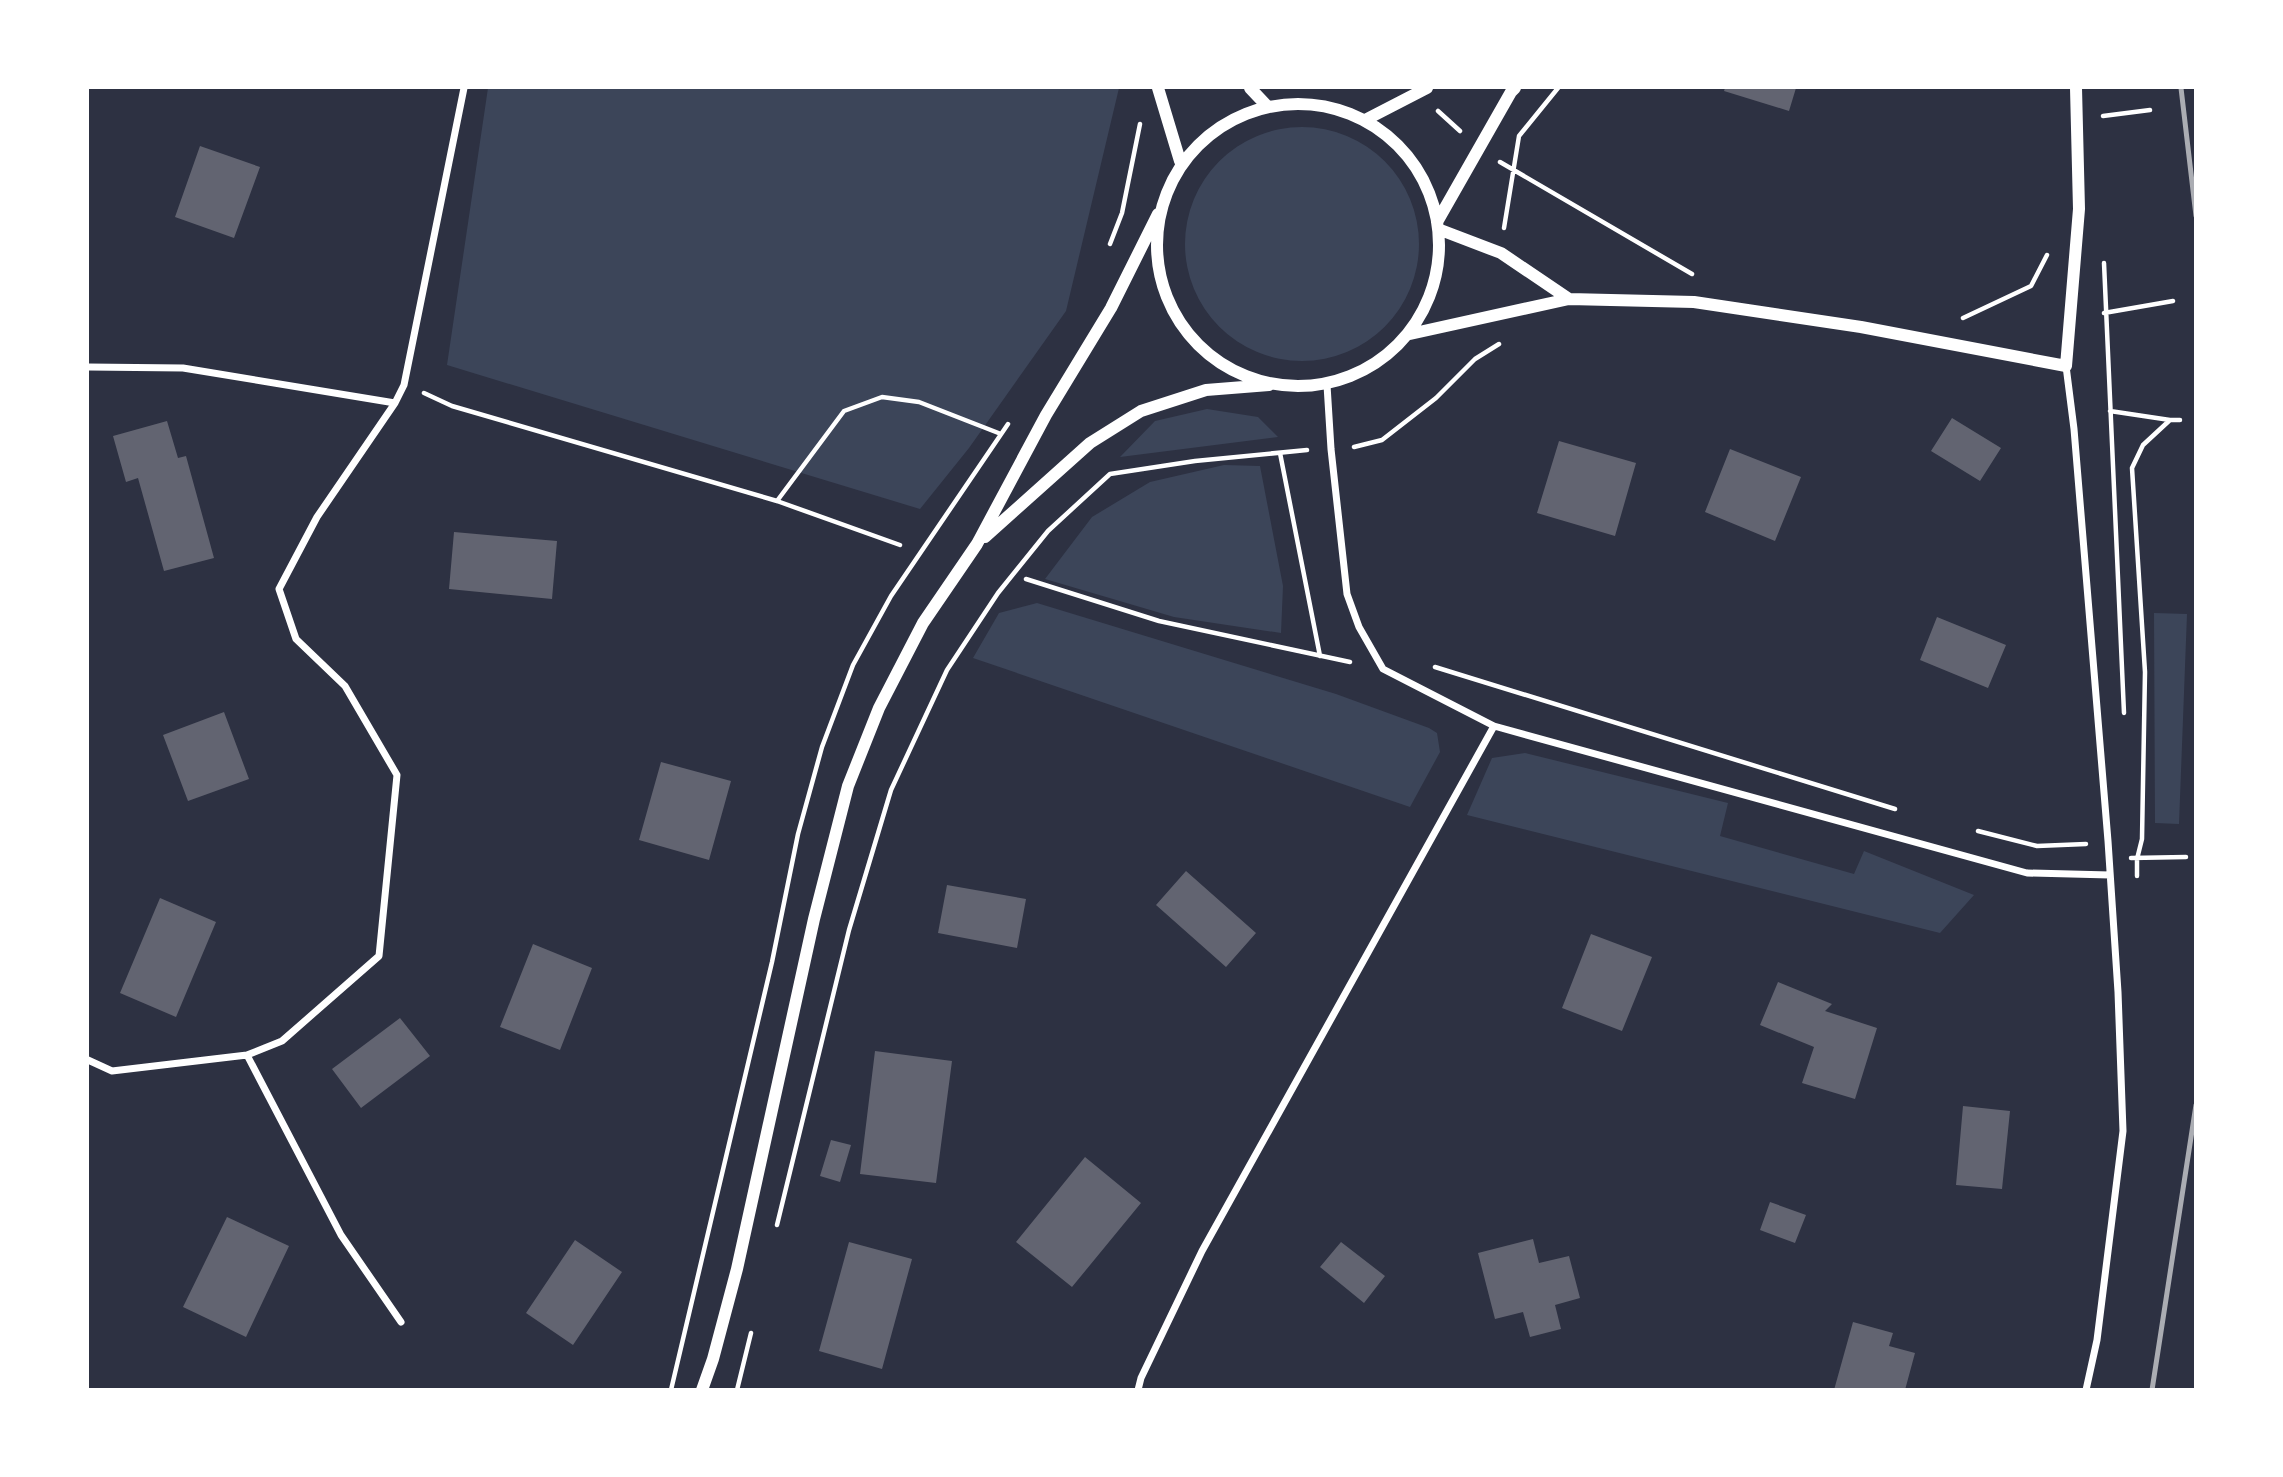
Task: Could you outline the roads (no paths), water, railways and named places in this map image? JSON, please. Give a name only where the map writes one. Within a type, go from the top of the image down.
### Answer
[{"type":"street","points":[[88,1060],[112,1071],[247,1055],[282,1041],[379,956],[397,775],[345,686],[296,639],[279,589],[317,517],[395,403],[404,385],[464,88]]},
{"type":"street","points":[[1158,88],[1180,161]]},
{"type":"street","points":[[1250,88],[1268,107]]},
{"type":"street","points":[[1437,225],[1511,92],[1516,88]]},
{"type":"street","points":[[2076,88],[2079,209],[2066,366],[2074,429],[2108,841],[2118,992],[2123,1131],[2097,1340],[2086,1390]]},
{"type":"street","points":[[1365,120],[1421,90]]},
{"type":"street","points":[[702,1390],[737,1269],[814,919],[848,786],[879,708],[923,623],[977,544],[1046,415],[1111,308],[1158,214],[1167,185],[1180,161],[1220,129],[1268,107],[1319,104],[1365,120],[1409,156],[1433,199],[1441,248],[1432,296],[1410,334],[1373,367],[1327,385],[1277,384],[1206,390],[1141,411],[1090,443],[977,544]]},
{"type":"street","points":[[1158,214],[1157,257],[1170,305],[1198,345],[1238,374],[1277,384]]},
{"type":"street","points":[[1437,225],[1501,253],[1569,299]]},
{"type":"street","points":[[1410,334],[1569,299],[1694,302],[1861,327],[2066,366]]},
{"type":"street","points":[[88,368],[183,368],[395,403]]},
{"type":"street","points":[[1327,385],[1331,449],[1347,594],[1359,627],[1383,668],[1494,726],[2027,873],[2110,874]]},
{"type":"street","points":[[1138,1390],[1202,1251],[1494,726]]},
{"type":"street","points":[[247,1055],[341,1235],[401,1322]]},
{"type":"railway","points":[[2181,88],[2196,216]]},
{"type":"railway","points":[[2152,1390],[2196,1105]]}]
